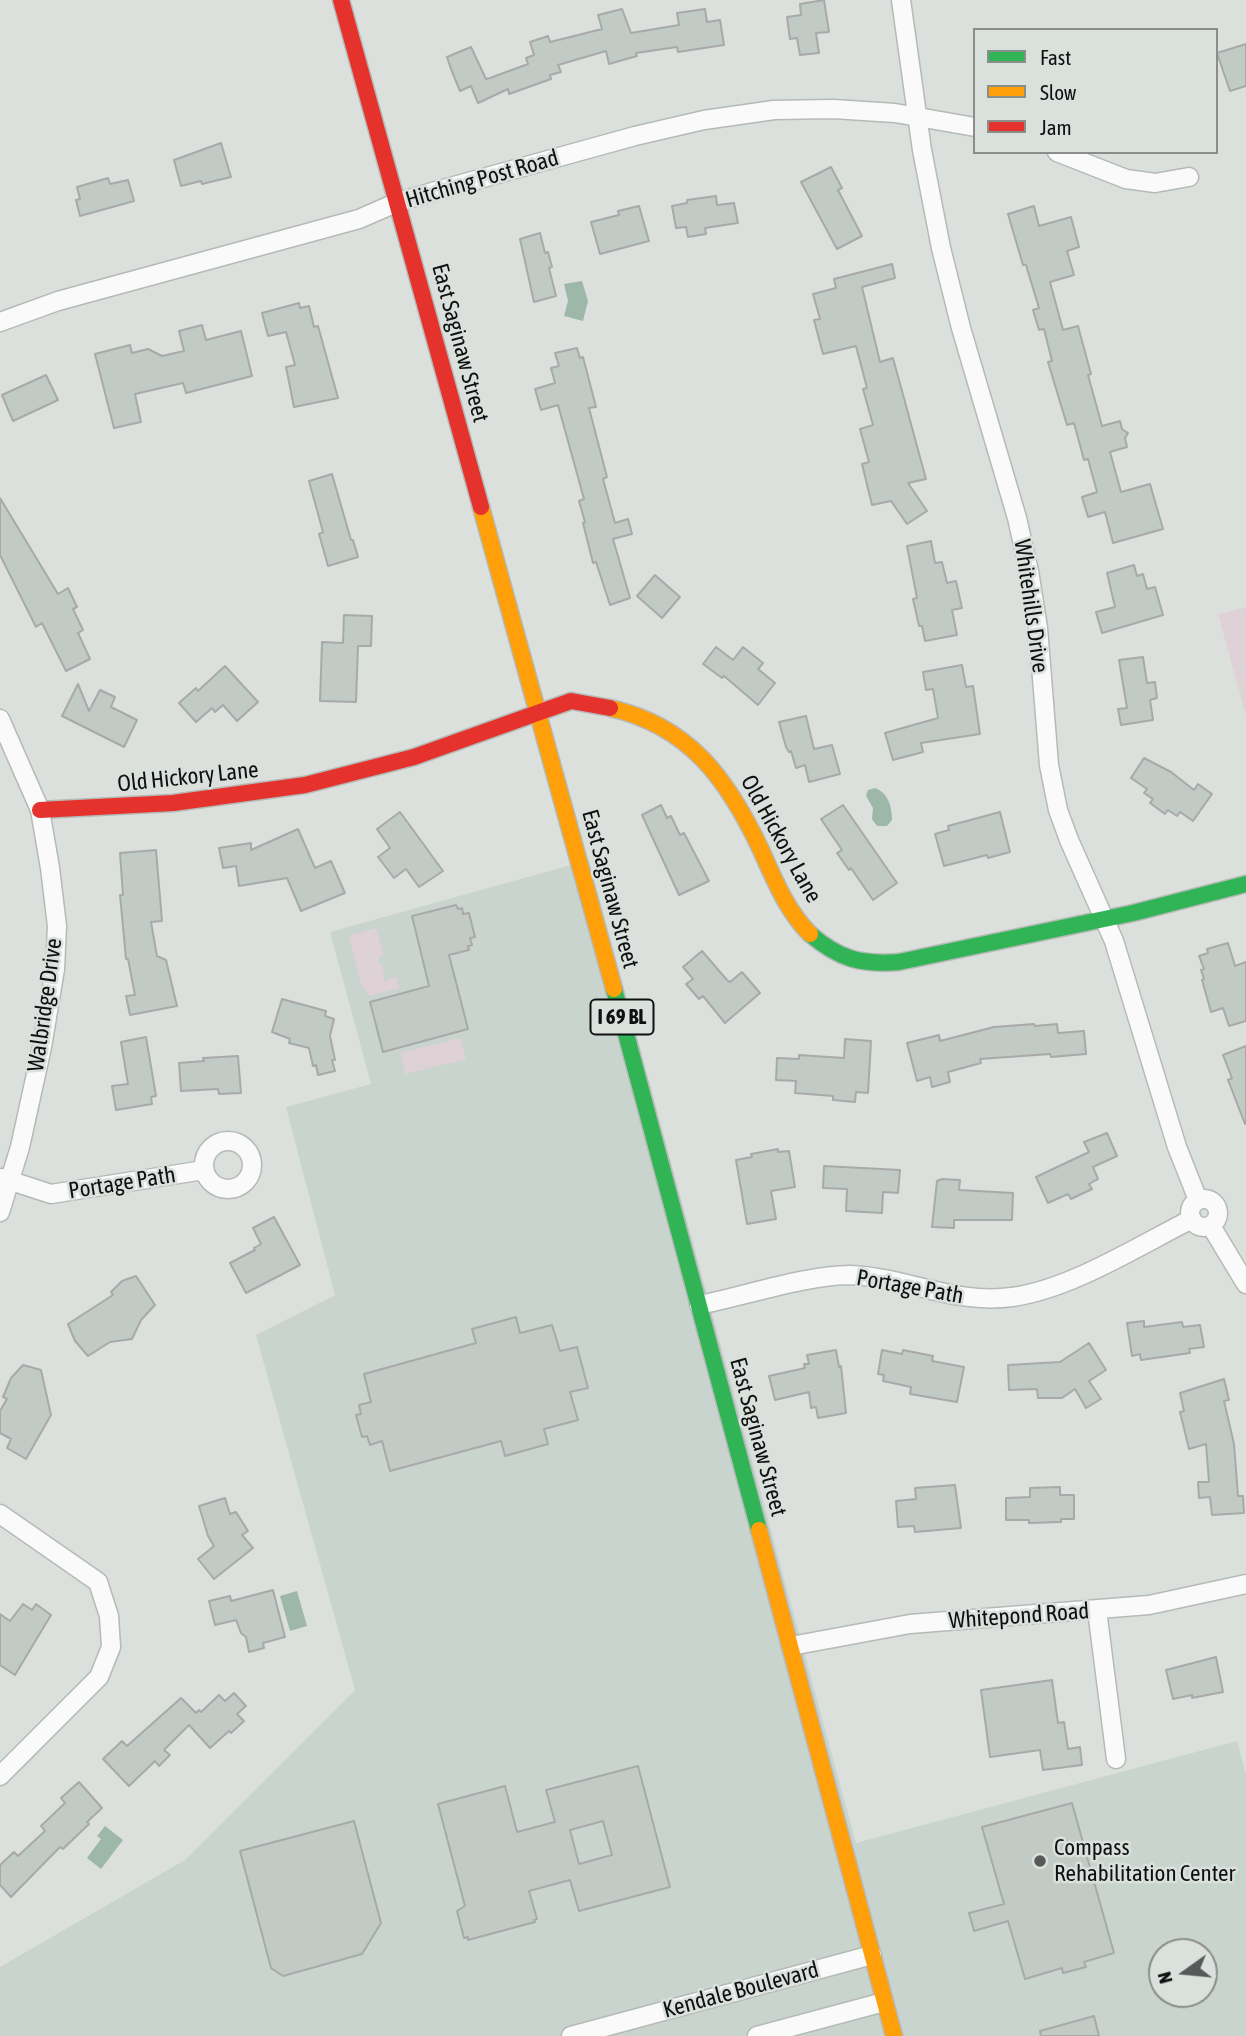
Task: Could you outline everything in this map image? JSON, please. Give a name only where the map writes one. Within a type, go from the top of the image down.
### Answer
[{"type":"main road","name":"East Saginaw Street","points":[[341,0],[539,713],[894,2036]]},
{"type":"main road","name":"Old Hickory Lane","points":[[40,810],[157,806],[274,791],[388,765],[445,748],[571,701],[590,702],[654,723],[709,763],[727,784],[792,912],[823,946],[851,960],[877,963],[910,961],[1130,914],[1246,884]]},
{"type":"street","name":"Whitehills Drive","points":[[901,0],[922,150],[941,248],[971,363],[1017,518],[1029,570],[1038,628],[1049,765],[1058,810],[1114,942],[1177,1147],[1198,1200],[1209,1200],[1216,1206],[1218,1215],[1211,1226],[1246,1284]]},
{"type":"street","name":"Hitching Post Road","points":[[0,323],[58,301],[359,219],[398,202],[635,136],[704,120],[774,110],[833,109],[895,113],[973,127]]},
{"type":"street","points":[[1062,154],[1126,178],[1155,183],[1189,177]]},
{"type":"street","name":"Walbridge Drive","points":[[0,719],[40,810],[57,926],[55,969],[41,1047],[6,1179],[0,1212]]},
{"type":"street","name":"Portage Path","points":[[6,1179],[51,1194],[204,1170]]},
{"type":"street","points":[[1198,1200],[1190,1210],[1192,1219],[1198,1226],[1211,1226]]},
{"type":"street","name":"Portage Path","points":[[699,1305],[822,1277],[850,1275],[882,1279],[956,1297],[1014,1297],[1095,1269],[1192,1219]]},
{"type":"street","points":[[0,1514],[98,1582],[110,1616],[111,1647],[99,1677],[0,1776]]},
{"type":"street","name":"Whitepond Road","points":[[791,1646],[910,1624],[1149,1605],[1246,1584]]},
{"type":"street","points":[[1097,1610],[1116,1759]]},
{"type":"street","name":"Kendale Boulevard","points":[[571,2036],[872,1955]]},
{"type":"street","points":[[757,2036],[884,2002]]},
{"type":"shaded area","points":[[582,281],[588,301],[583,321],[564,316],[568,301],[564,284]]},
{"type":"shaded area","points":[[1246,607],[1246,716],[1218,614]]},
{"type":"shaded area","points":[[875,788],[883,793],[890,805],[892,820],[887,826],[877,826],[872,819],[873,808],[866,796],[868,790]]},
{"type":"shaded area","points":[[589,860],[856,1843],[1237,1741],[1246,1774],[1246,2036],[0,2036],[0,1967],[185,1860],[355,1690],[256,1335],[335,1295],[286,1107],[371,1084],[330,932]]},
{"type":"shaded area","points":[[376,928],[384,955],[378,957],[380,965],[383,966],[384,981],[397,977],[399,988],[370,996],[361,985],[349,936]]},
{"type":"shaded area","points":[[460,1038],[466,1059],[405,1074],[400,1053]]},
{"type":"shaded area","points":[[297,1591],[307,1626],[290,1631],[280,1596]]},
{"type":"shaded area","points":[[105,1826],[123,1840],[101,1869],[87,1858],[101,1839],[97,1836]]},
{"type":"building","points":[[824,0],[829,32],[816,33],[819,53],[800,55],[797,38],[790,39],[787,17],[801,15],[800,4]]},
{"type":"building","points":[[622,9],[631,33],[679,25],[677,13],[705,9],[707,22],[720,20],[724,45],[678,52],[677,47],[636,53],[637,56],[609,64],[606,51],[558,65],[561,72],[550,75],[551,79],[509,94],[508,89],[478,103],[471,86],[460,91],[447,57],[471,47],[486,79],[490,78],[528,64],[526,58],[534,55],[530,42],[548,36],[550,42],[602,29],[598,15]]},
{"type":"building","points":[[1246,44],[1246,86],[1230,91],[1218,53]]},
{"type":"building","points":[[221,143],[231,177],[181,186],[174,160]]},
{"type":"building","points":[[831,167],[842,188],[838,190],[862,236],[837,249],[801,182]]},
{"type":"building","points":[[108,178],[110,184],[128,180],[134,201],[80,216],[76,200],[80,199],[77,187]]},
{"type":"building","points":[[716,196],[717,205],[734,203],[738,223],[705,228],[706,234],[688,237],[686,227],[676,228],[672,206],[687,203],[687,200]]},
{"type":"building","points":[[639,206],[649,241],[600,254],[591,222],[619,215],[618,211]]},
{"type":"building","points":[[1034,206],[1039,226],[1071,217],[1079,247],[1067,251],[1074,275],[1050,282],[1063,330],[1078,326],[1102,426],[1120,421],[1122,429],[1128,433],[1125,438],[1127,447],[1110,452],[1121,492],[1150,484],[1163,529],[1113,543],[1105,512],[1088,517],[1082,497],[1097,492],[1088,459],[1084,460],[1074,423],[1067,425],[1048,362],[1052,361],[1044,329],[1039,330],[1033,310],[1039,308],[1008,214]]},
{"type":"building","points":[[540,233],[552,267],[549,268],[556,296],[534,302],[520,239]]},
{"type":"building","points":[[892,264],[895,278],[862,287],[880,362],[893,358],[926,479],[908,483],[927,511],[907,524],[891,501],[872,505],[862,464],[869,462],[860,429],[873,425],[863,389],[867,388],[856,346],[823,354],[814,320],[820,319],[813,294],[836,288],[834,279]]},
{"type":"building","points":[[299,303],[300,308],[309,306],[314,327],[318,326],[338,398],[294,407],[286,367],[295,365],[286,332],[268,336],[262,313]]},
{"type":"building","points":[[202,325],[206,340],[241,331],[252,376],[186,393],[183,383],[135,394],[141,422],[114,428],[95,354],[130,345],[132,353],[148,349],[162,356],[184,351],[179,331]]},
{"type":"building","points":[[577,348],[580,358],[583,357],[596,407],[589,408],[607,477],[603,479],[615,523],[628,519],[632,534],[613,539],[630,598],[610,605],[596,562],[593,563],[579,501],[584,499],[558,405],[541,410],[535,389],[555,383],[551,368],[559,366],[555,353]]},
{"type":"building","points":[[46,375],[58,400],[13,421],[2,395]]},
{"type":"building","points":[[332,474],[358,557],[328,566],[319,534],[323,532],[309,481]]},
{"type":"building","points":[[0,498],[58,594],[68,588],[77,607],[73,609],[83,630],[78,633],[90,659],[66,671],[42,623],[36,627],[0,555]]},
{"type":"building","points":[[931,541],[935,563],[942,562],[947,583],[956,581],[962,608],[952,610],[957,635],[925,641],[913,599],[917,598],[907,546]]},
{"type":"building","points":[[1134,565],[1137,576],[1143,574],[1147,589],[1155,587],[1163,615],[1102,633],[1096,612],[1115,607],[1107,573]]},
{"type":"building","points":[[655,575],[680,597],[662,618],[637,596]]},
{"type":"building","points":[[344,615],[372,616],[371,646],[358,646],[356,702],[320,701],[322,642],[343,643]]},
{"type":"building","points":[[716,647],[733,660],[743,647],[763,663],[758,669],[775,683],[758,705],[724,676],[722,678],[703,664]]},
{"type":"building","points":[[1143,657],[1147,683],[1155,682],[1157,698],[1150,700],[1153,720],[1121,725],[1118,709],[1127,708],[1119,660]]},
{"type":"building","points":[[962,665],[966,687],[973,686],[980,734],[921,743],[923,752],[893,760],[885,733],[938,718],[933,689],[926,690],[923,672]]},
{"type":"building","points":[[225,666],[258,702],[237,721],[223,705],[215,712],[212,708],[196,722],[179,703],[196,688],[198,691]]},
{"type":"building","points":[[78,684],[89,711],[100,690],[115,697],[111,707],[137,720],[124,747],[62,716]]},
{"type":"building","points":[[806,716],[814,749],[832,745],[840,774],[809,782],[805,765],[796,768],[791,751],[786,747],[779,722]]},
{"type":"building","points":[[1144,758],[1171,772],[1194,790],[1198,784],[1212,794],[1193,821],[1180,812],[1177,816],[1168,810],[1165,814],[1150,803],[1153,799],[1144,793],[1147,789],[1131,778]]},
{"type":"building","points":[[661,805],[667,818],[671,816],[680,835],[684,833],[709,881],[679,895],[642,815]]},
{"type":"building","points":[[843,805],[897,883],[873,900],[837,853],[842,850],[821,819]]},
{"type":"building","points":[[400,812],[443,871],[419,887],[406,869],[394,878],[378,857],[390,848],[377,829]]},
{"type":"building","points":[[1000,812],[1010,852],[944,866],[935,834],[949,830],[948,826]]},
{"type":"building","points":[[298,829],[315,868],[331,861],[345,893],[301,911],[287,878],[239,886],[236,866],[223,868],[219,848],[251,843],[251,850]]},
{"type":"building","points":[[156,850],[162,921],[151,922],[157,956],[166,960],[177,1006],[130,1015],[126,996],[135,995],[126,959],[120,895],[123,895],[120,853]]},
{"type":"building","points":[[456,905],[458,909],[462,908],[463,914],[469,913],[475,937],[470,938],[472,945],[468,946],[469,950],[449,955],[468,1029],[383,1052],[370,1002],[429,986],[412,916]]},
{"type":"building","points":[[1228,943],[1235,966],[1246,962],[1246,1021],[1229,1026],[1223,1008],[1211,1012],[1202,980],[1201,970],[1204,969],[1199,956],[1208,953],[1207,949]]},
{"type":"building","points":[[702,951],[727,980],[730,982],[742,972],[760,993],[725,1023],[703,996],[699,999],[686,984],[693,979],[683,967]]},
{"type":"building","points":[[282,999],[326,1011],[325,1016],[334,1019],[330,1036],[335,1071],[318,1075],[309,1048],[289,1043],[290,1039],[272,1032]]},
{"type":"building","points":[[1057,1024],[1058,1033],[1084,1031],[1086,1054],[980,1059],[981,1063],[948,1072],[950,1082],[932,1087],[930,1077],[917,1081],[907,1043],[939,1035],[940,1041],[994,1027]]},
{"type":"building","points":[[146,1037],[156,1096],[151,1097],[152,1104],[116,1110],[112,1086],[128,1084],[121,1042]]},
{"type":"building","points":[[845,1039],[871,1041],[868,1093],[856,1092],[855,1102],[833,1100],[833,1096],[795,1093],[796,1081],[776,1080],[777,1058],[799,1059],[799,1055],[844,1058]]},
{"type":"building","points":[[1246,1046],[1245,1124],[1228,1080],[1232,1078],[1223,1055]]},
{"type":"building","points":[[238,1056],[241,1093],[219,1094],[218,1089],[181,1091],[179,1063],[204,1061],[203,1058]]},
{"type":"building","points":[[1107,1133],[1117,1156],[1093,1167],[1098,1179],[1089,1184],[1092,1189],[1071,1199],[1068,1194],[1048,1203],[1036,1177],[1089,1152],[1084,1142]]},
{"type":"building","points":[[778,1149],[778,1152],[789,1151],[795,1187],[771,1191],[776,1219],[747,1224],[736,1160]]},
{"type":"building","points":[[824,1166],[900,1170],[898,1193],[883,1192],[882,1213],[846,1211],[847,1189],[823,1188]]},
{"type":"building","points":[[960,1180],[959,1190],[1013,1193],[1012,1220],[954,1220],[954,1228],[932,1227],[937,1181]]},
{"type":"building","points":[[274,1217],[300,1265],[246,1293],[230,1263],[261,1244],[253,1228]]},
{"type":"building","points":[[136,1276],[155,1305],[141,1320],[132,1339],[110,1342],[88,1356],[75,1341],[68,1324],[113,1295],[111,1292],[122,1281]]},
{"type":"building","points":[[516,1317],[520,1333],[552,1325],[560,1351],[577,1347],[588,1388],[570,1392],[578,1420],[544,1429],[548,1444],[505,1456],[501,1441],[390,1471],[382,1441],[370,1445],[367,1436],[362,1437],[356,1415],[361,1414],[359,1405],[371,1402],[364,1374],[476,1343],[472,1329]]},
{"type":"building","points":[[1144,1321],[1144,1327],[1182,1322],[1183,1327],[1200,1325],[1204,1347],[1189,1349],[1190,1353],[1141,1360],[1140,1354],[1132,1356],[1127,1323]]},
{"type":"building","points":[[1089,1343],[1106,1370],[1089,1381],[1101,1399],[1086,1408],[1075,1389],[1062,1398],[1038,1398],[1037,1389],[1009,1390],[1008,1365],[1060,1362]]},
{"type":"building","points":[[836,1350],[839,1367],[841,1366],[846,1413],[818,1418],[816,1407],[811,1408],[809,1392],[775,1400],[769,1376],[805,1368],[804,1364],[809,1364],[807,1355]]},
{"type":"building","points":[[882,1350],[902,1354],[903,1350],[933,1356],[932,1361],[964,1367],[957,1402],[910,1394],[911,1387],[883,1381],[884,1375],[878,1374]]},
{"type":"building","points":[[23,1365],[41,1370],[51,1415],[26,1459],[7,1448],[11,1439],[0,1433],[0,1411],[7,1399],[3,1397],[11,1378]]},
{"type":"building","points":[[1224,1379],[1229,1400],[1224,1401],[1234,1444],[1238,1496],[1243,1496],[1244,1513],[1212,1515],[1210,1497],[1199,1498],[1198,1482],[1209,1482],[1206,1444],[1189,1449],[1180,1412],[1184,1411],[1180,1393]]},
{"type":"building","points":[[955,1485],[961,1528],[915,1532],[914,1526],[898,1527],[896,1501],[916,1499],[915,1488]]},
{"type":"building","points":[[1060,1487],[1060,1495],[1074,1495],[1074,1519],[1029,1523],[1029,1520],[1006,1520],[1006,1498],[1030,1497],[1030,1488]]},
{"type":"building","points":[[225,1498],[230,1514],[236,1512],[248,1531],[242,1535],[253,1548],[214,1579],[198,1559],[214,1546],[208,1536],[199,1506]]},
{"type":"building","points":[[273,1590],[285,1637],[263,1643],[264,1648],[249,1652],[246,1637],[241,1633],[236,1620],[215,1625],[209,1601],[230,1596],[231,1601]]},
{"type":"building","points":[[23,1604],[32,1610],[36,1604],[51,1615],[15,1675],[0,1665],[0,1614],[10,1621]]},
{"type":"building","points":[[1216,1657],[1223,1692],[1173,1699],[1166,1670]]},
{"type":"building","points":[[1052,1680],[1058,1723],[1064,1722],[1068,1749],[1080,1747],[1082,1765],[1043,1770],[1040,1750],[990,1757],[981,1690]]},
{"type":"building","points":[[234,1693],[246,1706],[237,1714],[244,1721],[210,1748],[189,1725],[164,1750],[170,1755],[159,1766],[155,1761],[129,1786],[103,1759],[122,1741],[127,1746],[181,1698],[196,1713],[199,1710],[201,1712],[219,1695],[225,1701]]},
{"type":"building","points":[[638,1766],[670,1887],[579,1911],[570,1880],[529,1891],[537,1919],[535,1922],[468,1940],[468,1937],[464,1938],[457,1911],[465,1906],[438,1804],[505,1786],[517,1832],[555,1822],[546,1790]],"holes":[[[603,1821],[612,1855],[579,1864],[570,1830]]]},
{"type":"building","points":[[79,1782],[102,1808],[87,1822],[89,1824],[63,1849],[60,1847],[11,1897],[0,1885],[0,1865],[14,1852],[18,1856],[45,1831],[41,1826],[65,1803],[61,1798]]},
{"type":"building","name":"Compass Rehabilitation Center","points":[[1072,1803],[1114,1953],[1084,1962],[1086,1967],[1063,1973],[1062,1968],[1025,1979],[1008,1921],[974,1931],[969,1913],[1004,1904],[982,1827]]},
{"type":"building","points":[[354,1821],[381,1923],[362,1954],[283,1976],[271,1968],[240,1851]]},
{"type":"building","points":[[1094,2016],[1099,2036],[1041,2036],[1040,2031]]},
{"type":"traffic: fast","points":[[810,934],[841,955],[862,961],[899,962],[1133,913],[1246,884]]},
{"type":"traffic: fast","points":[[614,989],[759,1530]]},
{"type":"traffic: slow","points":[[481,507],[614,989]]},
{"type":"traffic: slow","points":[[610,708],[638,716],[663,728],[703,759],[735,801],[782,894],[794,915],[810,934]]},
{"type":"traffic: slow","points":[[759,1530],[894,2036]]},
{"type":"traffic: jam","points":[[341,0],[481,507]]},
{"type":"traffic: jam","points":[[40,810],[173,803],[305,785],[414,757],[571,701],[610,708]]},
{"type":"place","name":"Compass Rehabilitation Center","points":[[1040,1861]]}]
